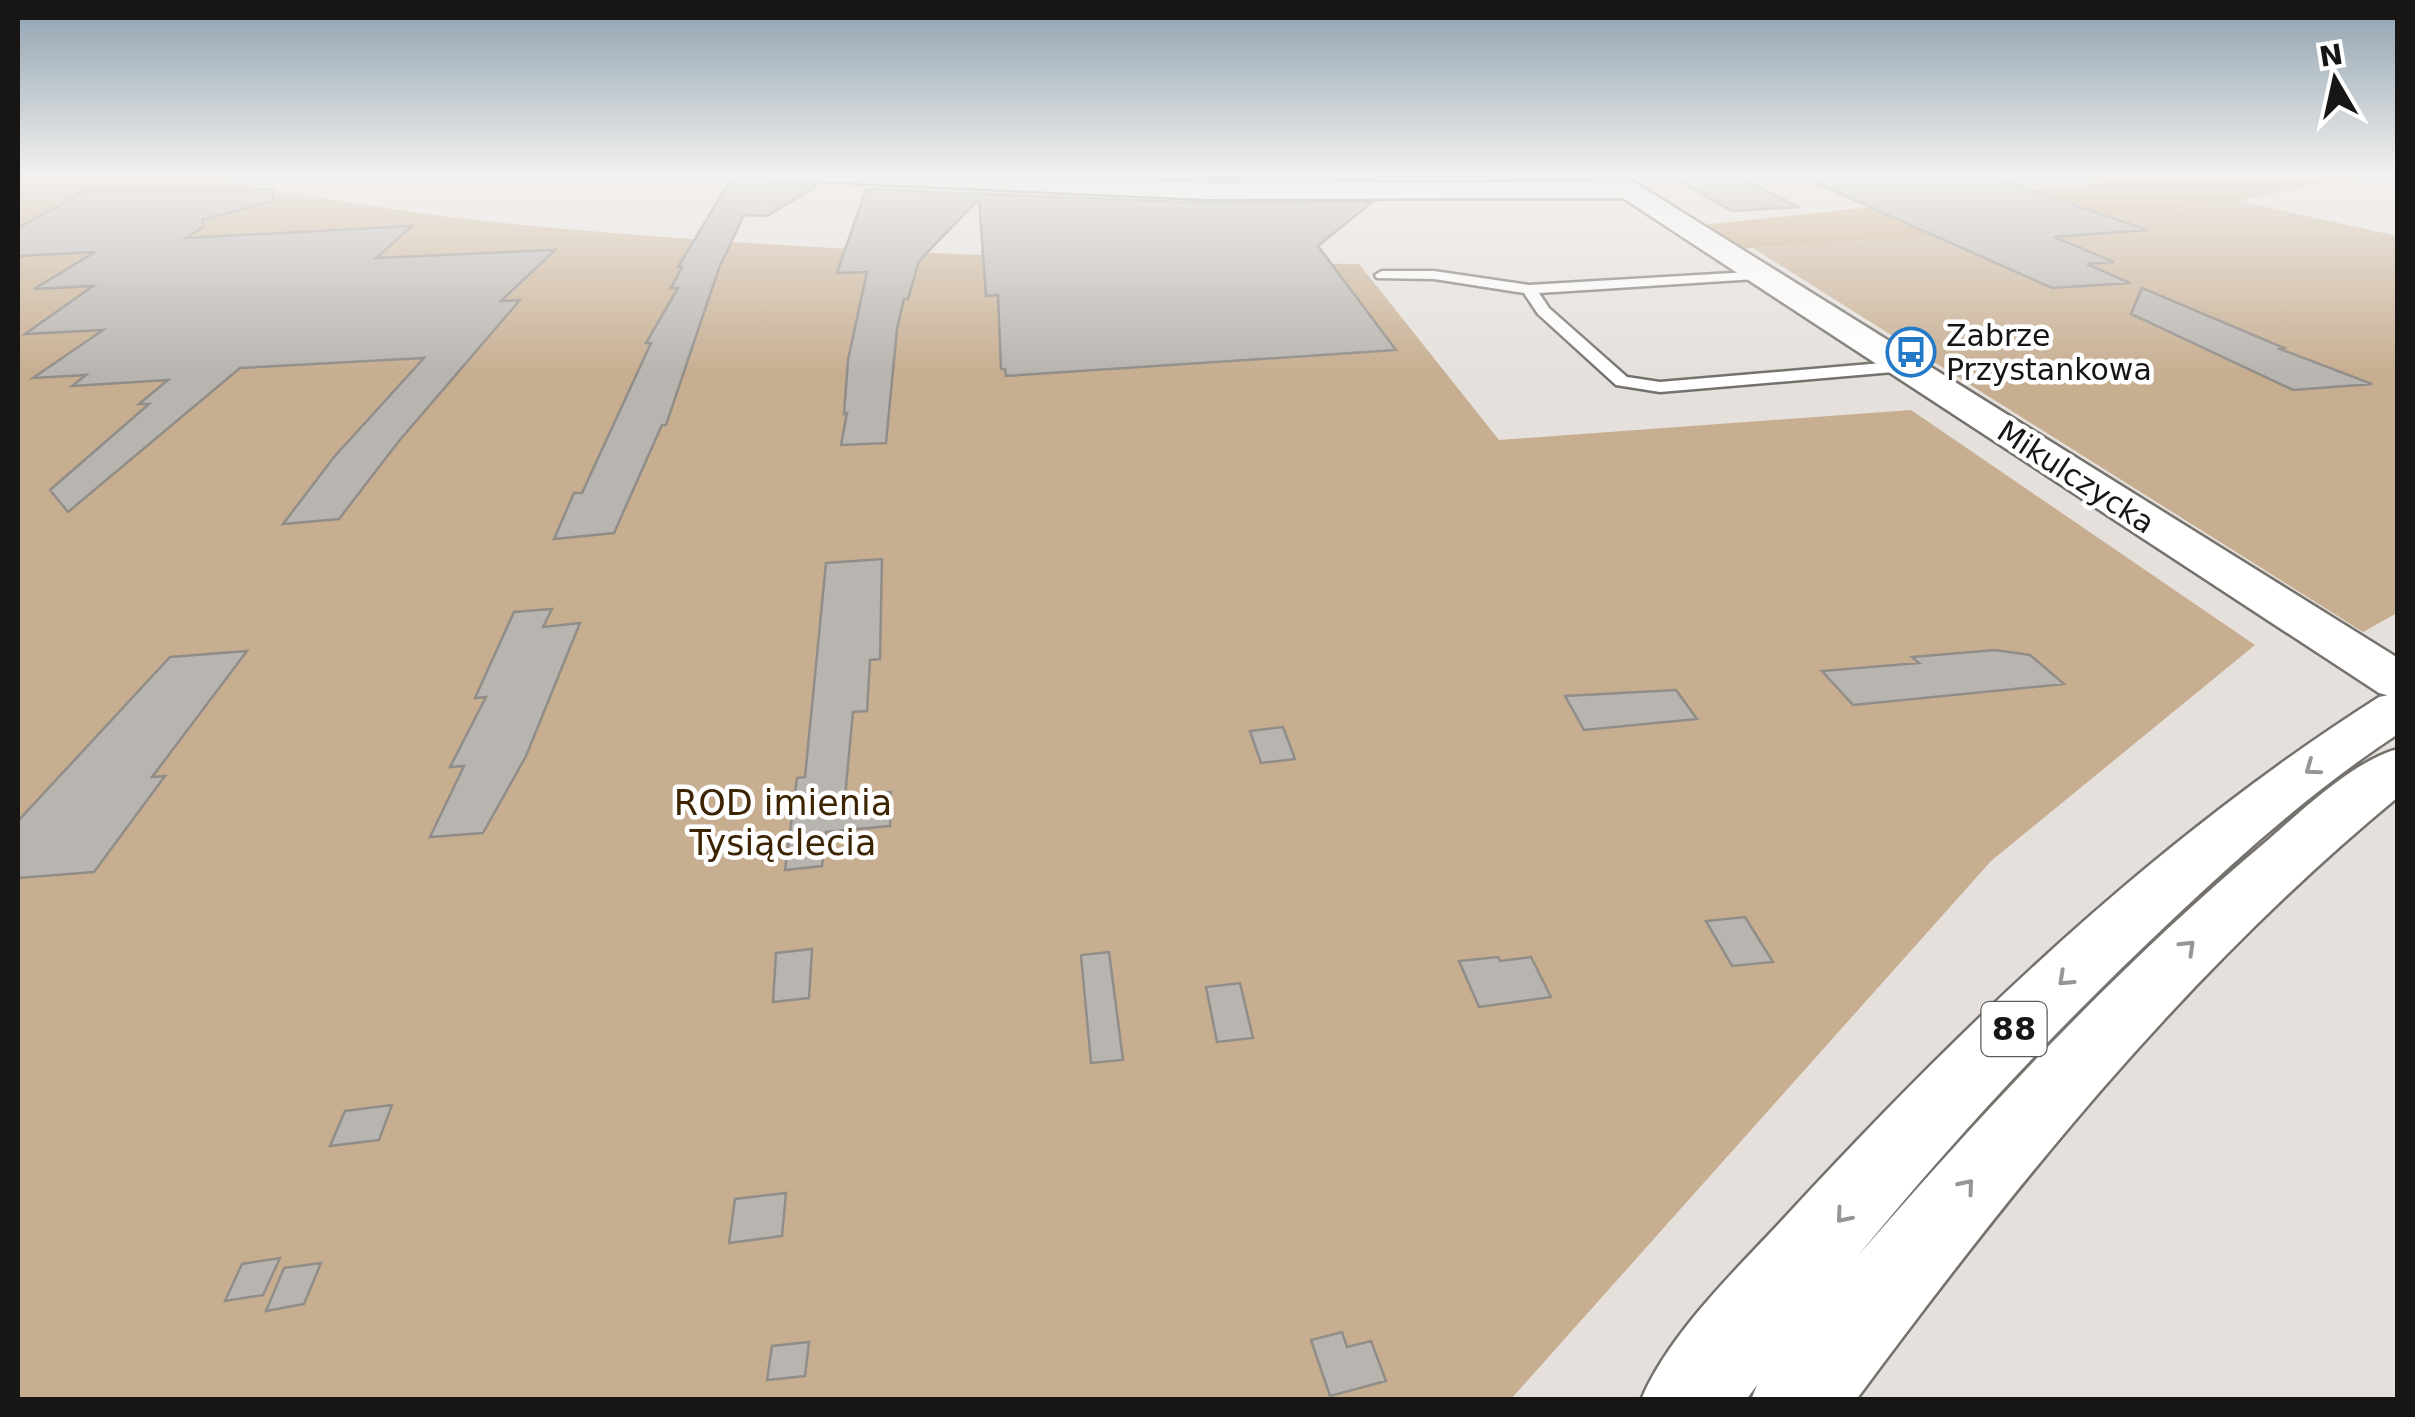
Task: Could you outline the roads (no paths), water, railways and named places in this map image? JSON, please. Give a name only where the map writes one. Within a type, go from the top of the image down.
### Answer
[{"type":"street","name":"Mikulczycka","points":[[1710,240],[1905,366],[2396,718]]},
{"type":"street","name":"88","points":[[1688,1400],[1887,1164],[2039,1003],[2145,906],[2286,788],[2396,718]]},
{"type":"street","name":"88","points":[[1798,1400],[2038,1102],[2115,1020],[2269,873],[2396,718]]},
{"type":"lane","points":[[1382,275],[1434,275],[1529,289],[1766,275]]},
{"type":"lane","points":[[1529,289],[1543,312],[1622,381],[1660,387],[1905,366]]},
{"type":"place","name":"Zabrze Przystankowa","points":[[1911,352]]},
{"type":"park label","name":"ROD imienia Tysiąclecia","points":[[783,823]]}]
